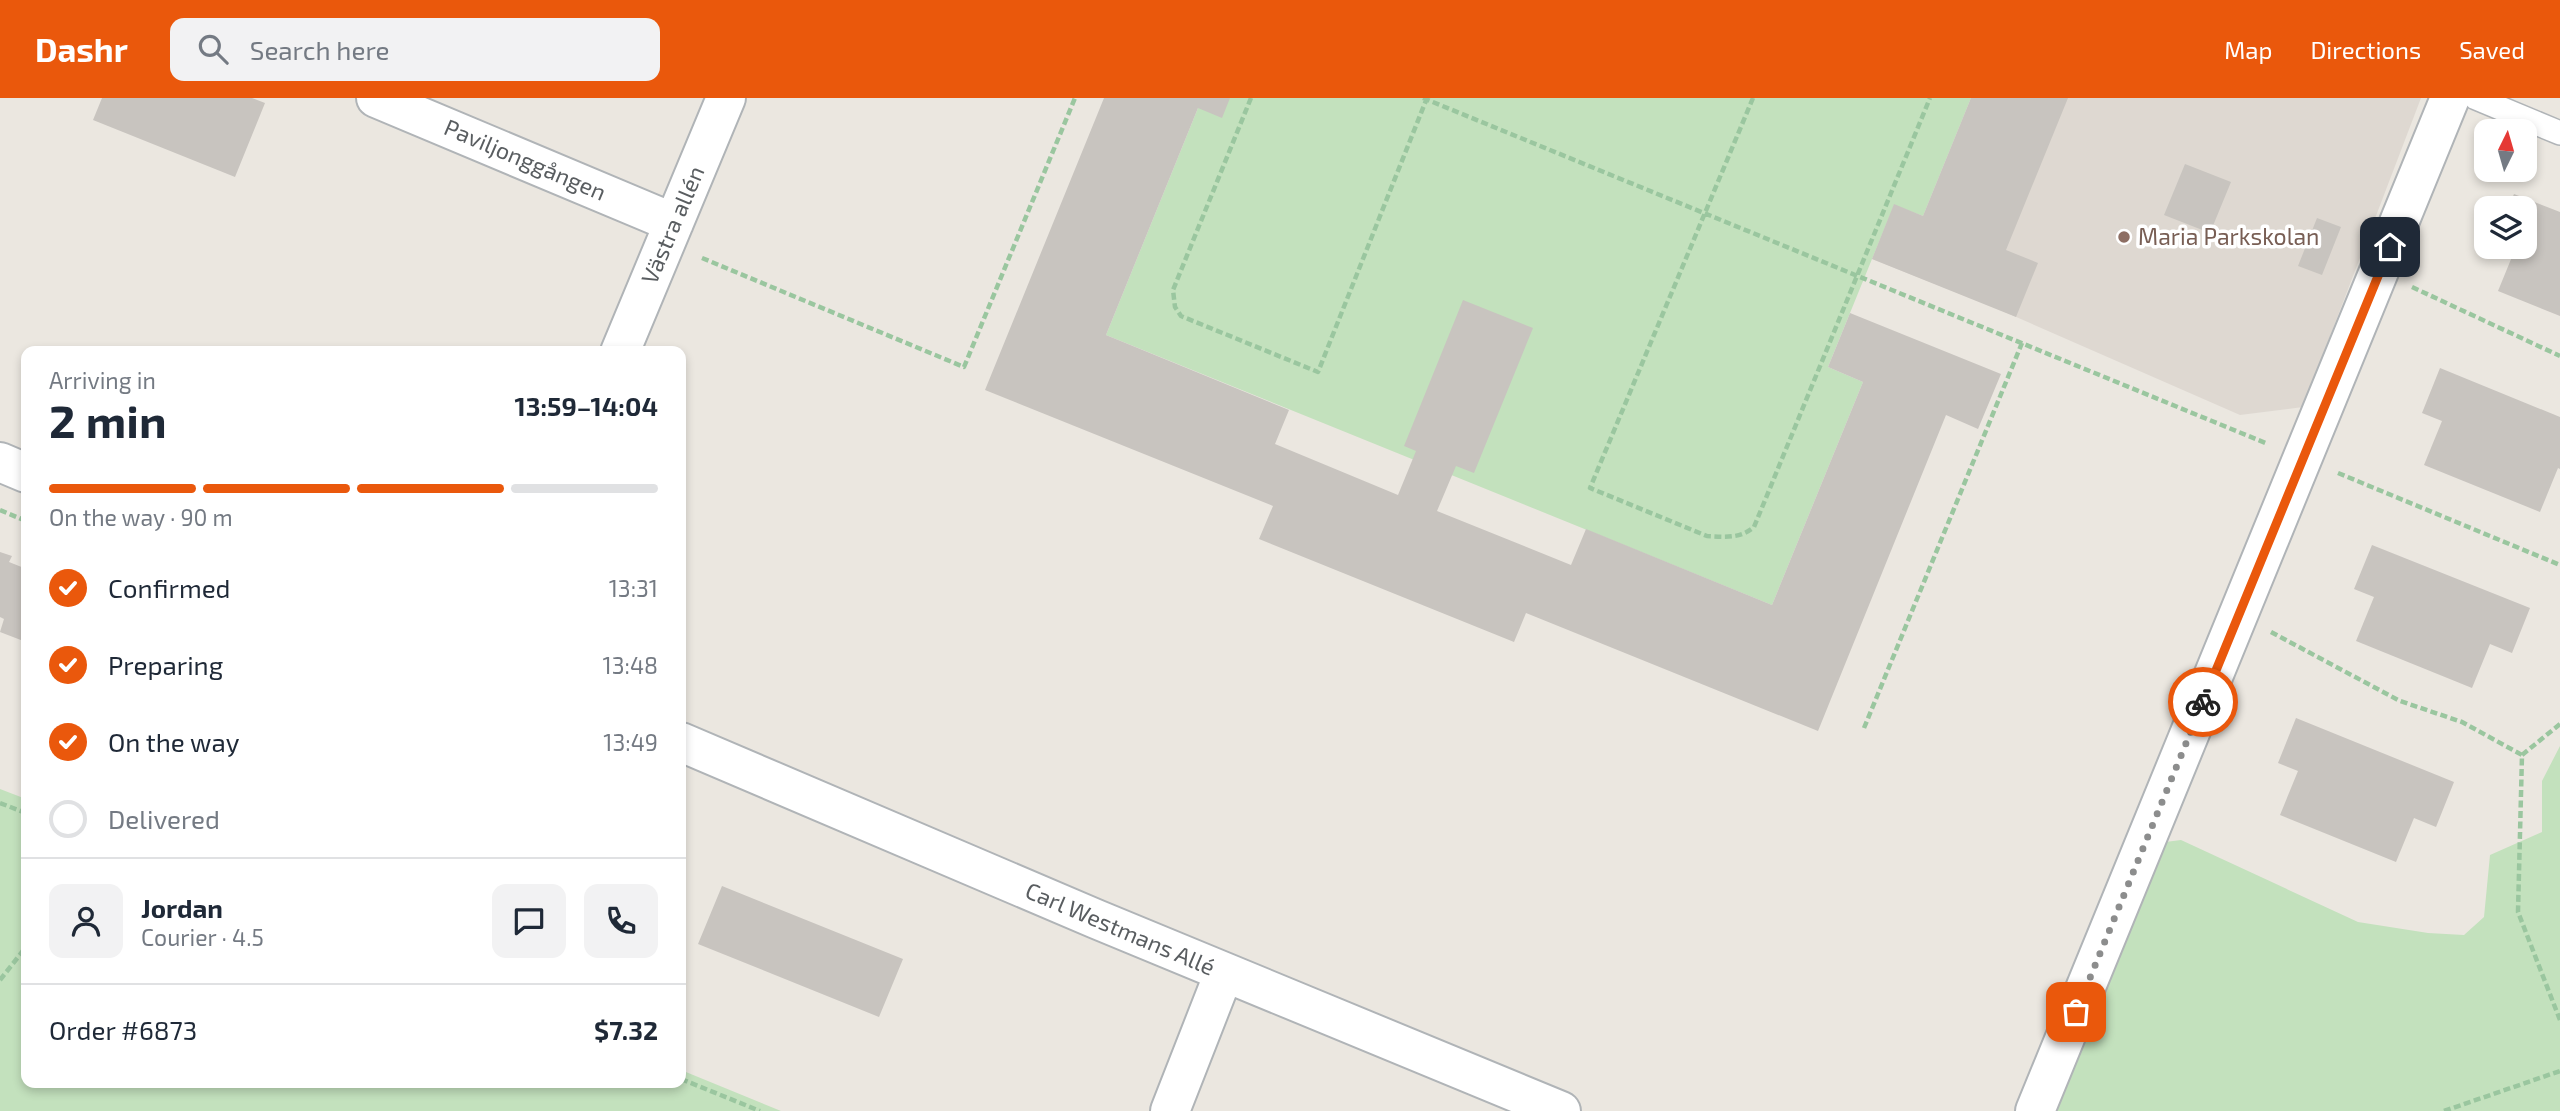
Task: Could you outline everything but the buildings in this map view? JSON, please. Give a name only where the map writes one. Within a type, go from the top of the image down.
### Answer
[{"type":"street","name":"Paviljonggången","points":[[376,98],[669,233]]},
{"type":"street","name":"Västra allén","points":[[622,346],[726,98]]},
{"type":"street","points":[[2035,1111],[2450,98]]},
{"type":"street","points":[[0,462],[21,471]]},
{"type":"street","name":"Carl Westmans Allé","points":[[686,744],[1224,972],[1561,1111]]},
{"type":"street","name":"Carl Westmans Allé","points":[[1170,1111],[1224,972]]},
{"type":"lane","points":[[2476,98],[2560,134]]},
{"type":"path","points":[[669,233],[964,367],[1076,98]]},
{"type":"path","points":[[1251,98],[1173,290],[1173,299],[1181,316],[1318,372],[1425,98],[2560,565]]},
{"type":"path","points":[[1753,98],[1590,488],[1707,536],[1737,536],[1754,527],[1930,98]]},
{"type":"path","points":[[2380,272],[2560,356]]},
{"type":"path","points":[[1864,728],[2022,343]]},
{"type":"path","points":[[0,510],[21,519]]},
{"type":"path","points":[[2239,615],[2400,701],[2462,722],[2522,755]]},
{"type":"path","points":[[2560,724],[2522,755],[2518,912],[2560,1020]]},
{"type":"path","points":[[0,803],[21,811]]},
{"type":"path","points":[[0,980],[21,953]]},
{"type":"path","points":[[2444,1111],[2560,1070]]},
{"type":"path","points":[[686,1081],[760,1111]]},
{"type":"shaded area","name":"Maria Parkskolan","points":[[1971,98],[2421,98],[2303,407],[2240,415],[1998,309],[1872,259],[1894,204],[1923,216]]},
{"type":"green space","points":[[1230,98],[1971,98],[1923,216],[1894,205],[1828,367],[1863,382],[1772,605],[1106,335],[1198,108]]},
{"type":"green space","points":[[2560,746],[2560,1111],[2050,1111],[2150,844],[2181,840],[2358,922],[2428,933],[2464,935],[2484,917],[2490,855],[2542,832],[2542,781]]},
{"type":"green space","points":[[0,789],[21,797],[21,1088],[686,1088],[686,1072],[781,1111],[0,1111]]},
{"type":"way so far","points":[[2076,1012],[2203,702]]},
{"type":"place","name":"Maria Parkskolan","points":[[2124,237]]},
{"type":"route","points":[[2203,702],[2390,247]]}]
